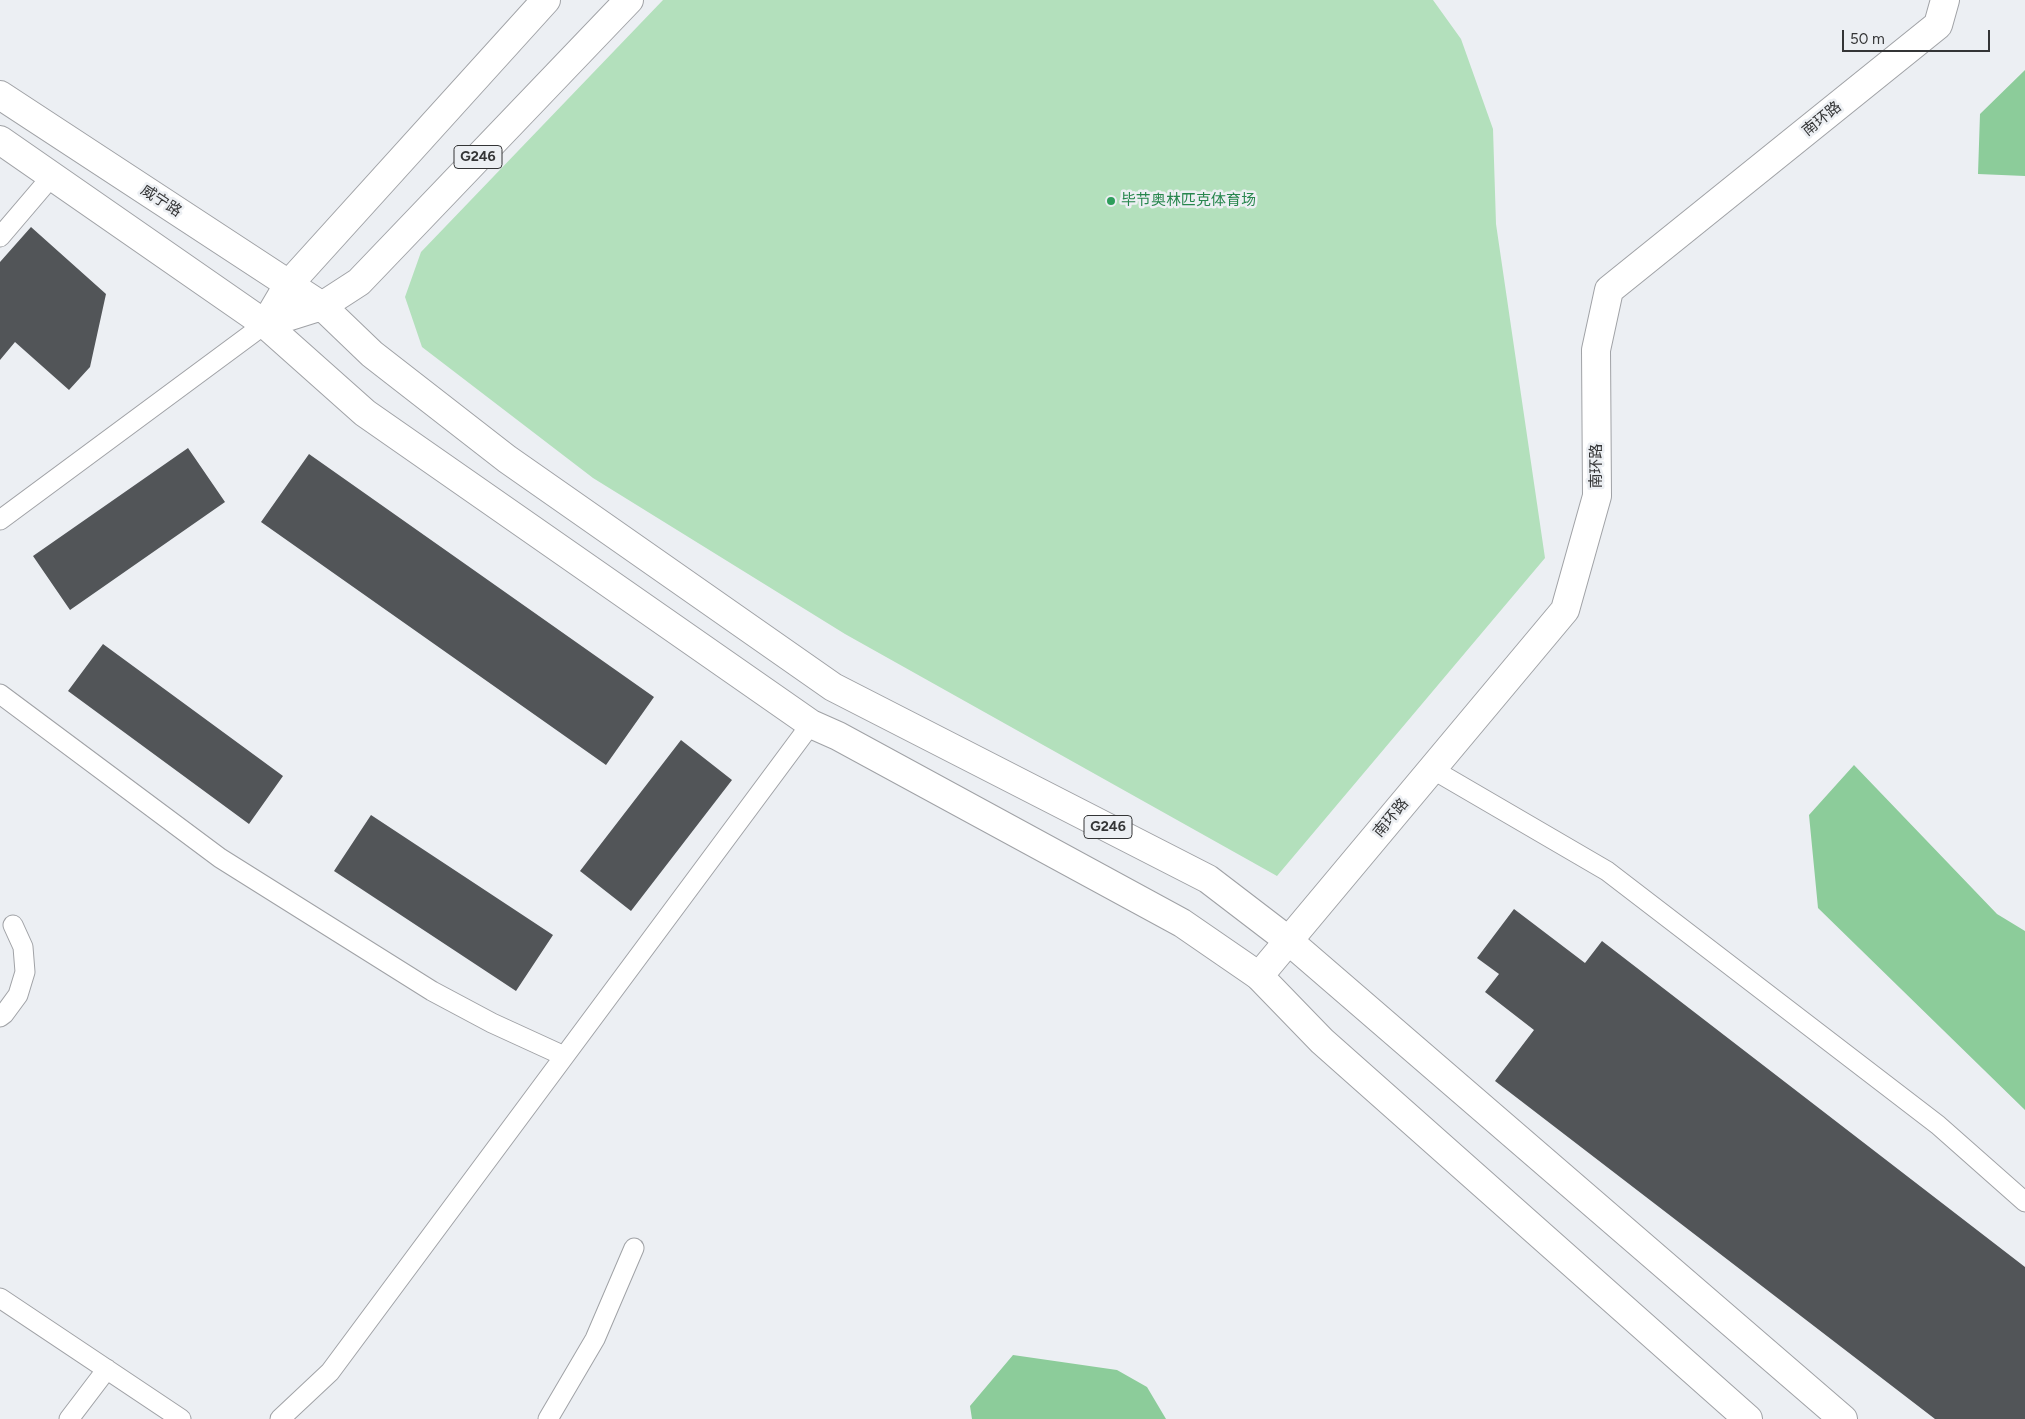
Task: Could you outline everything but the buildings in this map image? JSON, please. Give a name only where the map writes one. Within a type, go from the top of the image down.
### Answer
[{"type":"main road","points":[[265,324],[288,285],[546,0]]},
{"type":"main road","name":"G246","points":[[265,324],[322,306],[359,282],[629,0]]},
{"type":"main road","name":"南环路","points":[[1260,976],[1565,610],[1597,496],[1596,350],[1609,290],[1938,25],[1945,0]]},
{"type":"main road","name":"威宁路","points":[[0,95],[322,306]]},
{"type":"main road","points":[[0,140],[265,324],[364,413],[811,724],[846,740],[1182,923],[1260,976],[1322,1041],[1748,1419]]},
{"type":"main road","name":"G246","points":[[322,306],[372,354],[507,459],[833,687],[1208,879],[1289,941],[1843,1419]]},
{"type":"street","points":[[0,237],[52,176]]},
{"type":"street","points":[[0,520],[265,324]]},
{"type":"street","points":[[0,694],[220,858],[432,991],[492,1023],[564,1056]]},
{"type":"street","points":[[280,1419],[330,1372],[811,724]]},
{"type":"street","points":[[1432,769],[1607,871],[1938,1125],[2025,1202]]},
{"type":"street","points":[[0,1017],[18,995],[25,972],[23,947],[14,925]]},
{"type":"street","points":[[548,1419],[595,1339],[634,1248]]},
{"type":"street","points":[[0,1298],[180,1419]]},
{"type":"street","points":[[69,1419],[107,1369]]},
{"type":"green space","points":[[663,0],[1433,0],[1461,39],[1493,129],[1496,224],[1545,558],[1277,876],[845,634],[593,478],[422,347],[405,297],[421,252]]},
{"type":"green space","points":[[2025,70],[2025,176],[1978,174],[1980,114]]},
{"type":"green space","points":[[1854,765],[1997,914],[2025,931],[2025,1110],[1818,908],[1809,815]]},
{"type":"green space","points":[[1013,1355],[1117,1370],[1147,1387],[1166,1419],[972,1419],[970,1406]]},
{"type":"place","name":"毕节奥林匹克体育场","points":[[1111,201]]}]
